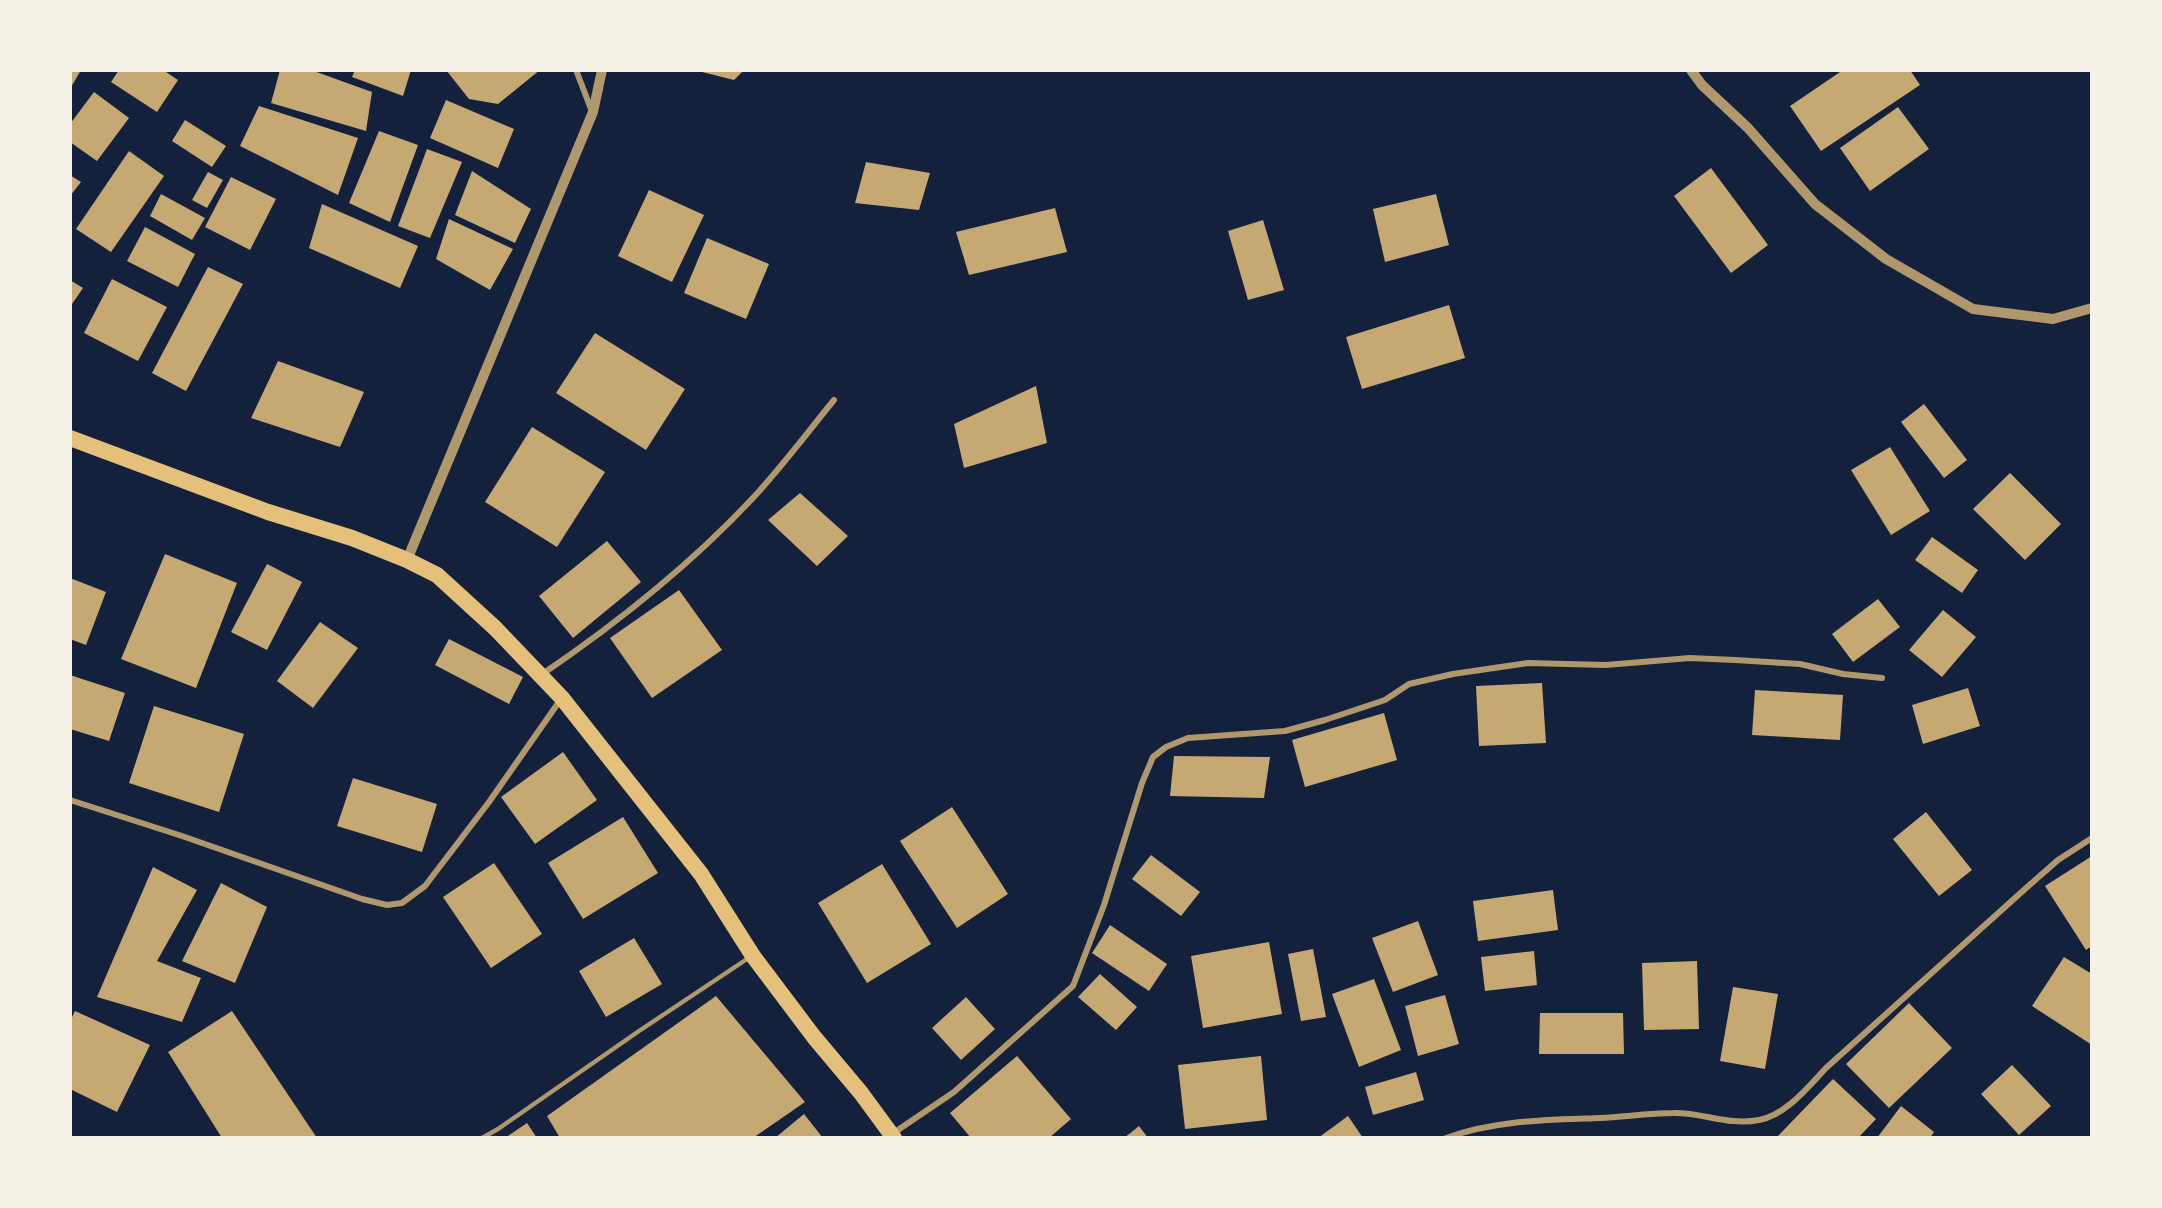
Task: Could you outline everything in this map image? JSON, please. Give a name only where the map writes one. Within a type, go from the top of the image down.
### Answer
[{"type":"highway","points":[[70,438],[268,512],[352,538],[437,575],[495,628],[562,698],[701,874],[753,956],[892,1136]]},
{"type":"highway","points":[[70,445],[88,445]]},
{"type":"street","points":[[576,70],[593,112]]},
{"type":"street","points":[[407,560],[593,112],[602,70]]},
{"type":"street","points":[[1691,70],[1702,85],[1748,128],[1815,204],[1886,259],[1973,309],[2053,319],[2091,308]]},
{"type":"street","points":[[541,675],[611,625],[701,550],[753,498],[834,400]]},
{"type":"street","points":[[892,1136],[954,1092],[1073,986],[1104,905],[1142,783],[1153,757],[1166,747],[1188,738],[1284,731],[1385,700],[1409,684],[1453,674],[1528,663],[1606,665],[1690,658],[1800,664],[1844,674],[1882,678]]},
{"type":"street","points":[[70,800],[182,836],[362,899],[387,905],[402,903],[425,886],[489,802],[562,698]]},
{"type":"street","points":[[1446,1137],[1470,1129],[1528,1120],[1675,1112],[1733,1123],[1761,1120],[1782,1109],[1799,1096],[1826,1068],[2033,882],[2058,860],[2091,838]]},
{"type":"lane","points":[[482,1137],[498,1129],[639,1031],[753,956]]},
{"type":"building","points":[[70,70],[81,70],[70,89]]},
{"type":"building","points":[[119,70],[163,70],[178,80],[157,112],[111,82]]},
{"type":"building","points":[[280,70],[311,70],[372,92],[366,131],[271,103]]},
{"type":"building","points":[[355,70],[411,70],[403,96],[352,77]]},
{"type":"building","points":[[446,70],[540,70],[498,104],[469,99]]},
{"type":"building","points":[[694,70],[744,70],[734,80]]},
{"type":"building","points":[[1843,70],[1910,70],[1920,85],[1821,151],[1790,106]]},
{"type":"building","points":[[94,92],[129,118],[97,161],[70,142],[70,124]]},
{"type":"building","points":[[446,100],[514,129],[498,168],[430,138]]},
{"type":"building","points":[[259,106],[358,138],[338,195],[240,146]]},
{"type":"building","points":[[1898,107],[1929,149],[1870,191],[1840,148]]},
{"type":"building","points":[[185,120],[226,146],[212,167],[172,141]]},
{"type":"building","points":[[379,131],[418,145],[390,222],[349,203]]},
{"type":"building","points":[[427,149],[462,162],[430,238],[398,226]]},
{"type":"building","points":[[129,151],[164,176],[111,252],[76,229]]},
{"type":"building","points":[[866,162],[930,173],[919,210],[855,203]]},
{"type":"building","points":[[1711,168],[1768,245],[1731,273],[1674,196]]},
{"type":"building","points":[[472,171],[531,209],[515,243],[455,215]]},
{"type":"building","points":[[208,172],[223,180],[207,208],[192,200]]},
{"type":"building","points":[[70,175],[81,182],[70,196]]},
{"type":"building","points":[[231,177],[276,199],[250,250],[205,227]]},
{"type":"building","points":[[649,190],[704,215],[672,282],[618,256]]},
{"type":"building","points":[[161,194],[205,218],[192,240],[150,216]]},
{"type":"building","points":[[1436,194],[1449,245],[1385,262],[1373,209]]},
{"type":"building","points":[[322,204],[418,246],[400,288],[309,248]]},
{"type":"building","points":[[1055,208],[1067,252],[969,275],[956,232]]},
{"type":"building","points":[[449,219],[513,249],[490,290],[436,259]]},
{"type":"building","points":[[1263,220],[1284,290],[1248,300],[1228,231]]},
{"type":"building","points":[[145,227],[195,254],[178,287],[127,261]]},
{"type":"building","points":[[707,238],[769,264],[746,319],[684,293]]},
{"type":"building","points":[[208,267],[243,284],[186,391],[152,373]]},
{"type":"building","points":[[112,279],[167,307],[138,361],[84,333]]},
{"type":"building","points":[[70,280],[83,288],[70,307]]},
{"type":"building","points":[[1449,305],[1465,358],[1362,389],[1346,337]]},
{"type":"building","points":[[595,333],[685,389],[646,450],[556,393]]},
{"type":"building","points":[[278,361],[364,392],[340,447],[251,418]]},
{"type":"building","points":[[1036,386],[1047,443],[964,468],[954,424]]},
{"type":"building","points":[[1924,404],[1967,460],[1944,478],[1901,422]]},
{"type":"building","points":[[532,427],[605,472],[557,547],[485,502]]},
{"type":"building","points":[[1890,447],[1930,511],[1891,535],[1851,470]]},
{"type":"building","points":[[2010,473],[2061,524],[2025,560],[1973,509]]},
{"type":"building","points":[[800,493],[848,536],[817,566],[768,520]]},
{"type":"building","points":[[1932,537],[1978,570],[1962,593],[1915,560]]},
{"type":"building","points":[[607,541],[641,582],[573,638],[539,596]]},
{"type":"building","points":[[165,554],[237,583],[196,688],[121,659]]},
{"type":"building","points":[[267,564],[302,582],[267,650],[231,632]]},
{"type":"building","points":[[70,578],[106,592],[86,645],[70,639]]},
{"type":"building","points":[[679,590],[722,650],[652,698],[610,638]]},
{"type":"building","points":[[1878,599],[1900,627],[1853,662],[1832,634]]},
{"type":"building","points":[[1943,610],[1976,637],[1942,677],[1909,650]]},
{"type":"building","points":[[320,622],[358,648],[313,708],[277,681]]},
{"type":"building","points":[[449,639],[523,677],[509,704],[435,665]]},
{"type":"building","points":[[70,675],[125,693],[109,741],[70,729]]},
{"type":"building","points":[[1542,683],[1546,743],[1479,746],[1476,686]]},
{"type":"building","points":[[1968,688],[1980,726],[1923,744],[1912,705]]},
{"type":"building","points":[[1755,690],[1843,695],[1840,740],[1752,735]]},
{"type":"building","points":[[154,706],[244,734],[219,812],[129,783]]},
{"type":"building","points":[[1384,713],[1397,760],[1305,787],[1292,740]]},
{"type":"building","points":[[563,752],[597,800],[535,844],[501,797]]},
{"type":"building","points":[[1174,756],[1270,757],[1264,798],[1170,796]]},
{"type":"building","points":[[353,778],[437,804],[422,852],[337,826]]},
{"type":"building","points":[[952,807],[1008,894],[957,928],[900,841]]},
{"type":"building","points":[[1926,812],[1972,870],[1939,896],[1893,839]]},
{"type":"building","points":[[623,817],[658,873],[583,919],[548,863]]},
{"type":"building","points":[[1151,855],[1200,892],[1181,916],[1132,879]]},
{"type":"building","points":[[2092,856],[2092,946],[2086,950],[2045,886]]},
{"type":"building","points":[[494,863],[542,934],[491,968],[443,897]]},
{"type":"building","points":[[882,864],[931,944],[867,983],[818,903]]},
{"type":"building","points":[[153,867],[197,890],[157,961],[201,978],[182,1022],[97,997]]},
{"type":"building","points":[[221,883],[267,907],[235,983],[182,961]]},
{"type":"building","points":[[1553,890],[1558,930],[1478,941],[1473,901]]},
{"type":"building","points":[[1418,921],[1438,975],[1393,992],[1372,938]]},
{"type":"building","points":[[1110,925],[1167,964],[1149,991],[1092,953]]},
{"type":"building","points":[[634,938],[662,984],[606,1017],[579,971]]},
{"type":"building","points":[[1269,942],[1282,1014],[1203,1028],[1191,956]]},
{"type":"building","points":[[1313,949],[1326,1017],[1301,1021],[1288,954]]},
{"type":"building","points":[[1534,951],[1537,985],[1485,991],[1481,957]]},
{"type":"building","points":[[2064,957],[2092,974],[2092,1045],[2032,1006]]},
{"type":"building","points":[[1697,961],[1699,1029],[1644,1030],[1642,963]]},
{"type":"building","points":[[1100,974],[1137,1007],[1116,1030],[1078,997]]},
{"type":"building","points":[[1374,979],[1401,1050],[1359,1067],[1332,994]]},
{"type":"building","points":[[1733,987],[1778,994],[1765,1069],[1720,1061]]},
{"type":"building","points":[[1445,995],[1459,1044],[1418,1056],[1405,1006]]},
{"type":"building","points":[[716,996],[805,1102],[753,1138],[560,1138],[547,1116]]},
{"type":"building","points":[[966,997],[995,1029],[961,1060],[932,1028]]},
{"type":"building","points":[[1909,1003],[1952,1048],[1889,1108],[1846,1064]]},
{"type":"building","points":[[75,1011],[150,1045],[117,1112],[70,1089],[70,1021]]},
{"type":"building","points":[[232,1011],[317,1138],[222,1138],[168,1052]]},
{"type":"building","points":[[1540,1013],[1623,1013],[1624,1054],[1539,1054]]},
{"type":"building","points":[[1017,1056],[1071,1119],[1049,1138],[971,1138],[950,1113]]},
{"type":"building","points":[[1261,1056],[1267,1120],[1185,1129],[1178,1065]]},
{"type":"building","points":[[2012,1065],[2051,1106],[2019,1135],[1981,1094]]},
{"type":"building","points":[[1416,1072],[1424,1100],[1373,1115],[1365,1087]]},
{"type":"building","points":[[1833,1079],[1876,1119],[1858,1138],[1776,1138]]},
{"type":"building","points":[[1901,1106],[1934,1132],[1930,1138],[1877,1138]]},
{"type":"building","points":[[804,1114],[823,1138],[775,1138]]},
{"type":"building","points":[[1348,1116],[1363,1138],[1318,1138]]},
{"type":"building","points":[[527,1123],[537,1138],[505,1138]]},
{"type":"building","points":[[1139,1126],[1148,1138],[1124,1138]]}]
